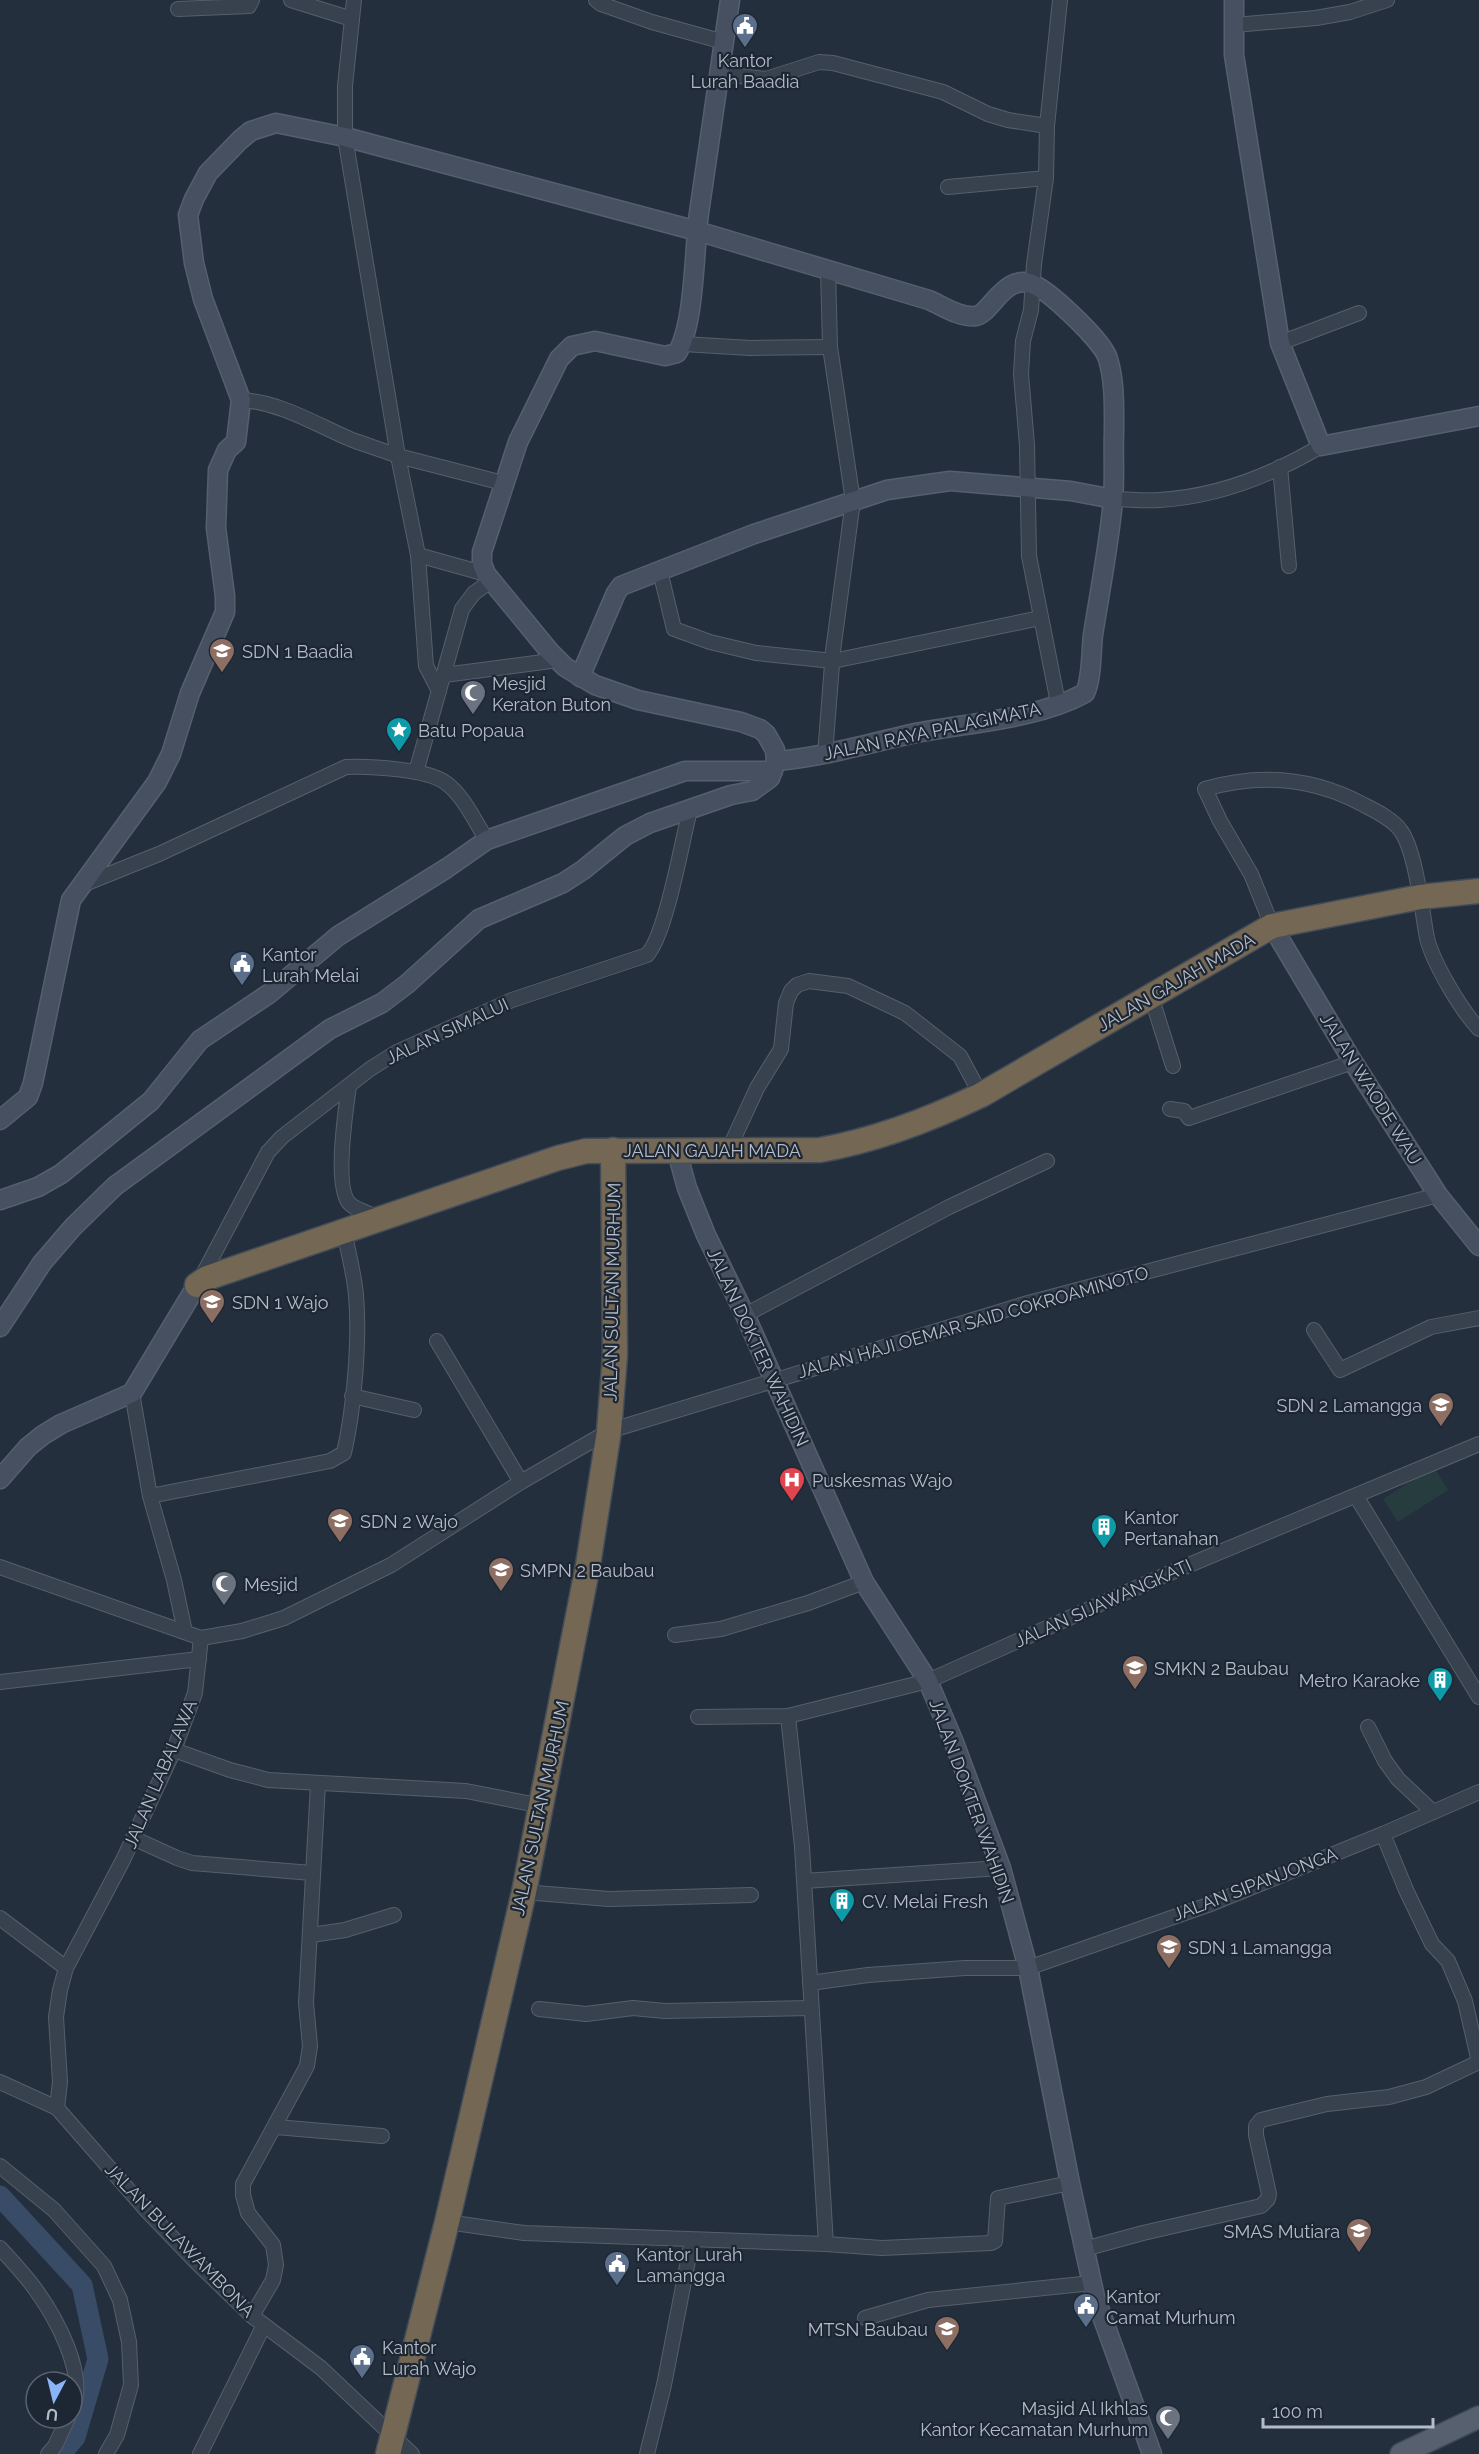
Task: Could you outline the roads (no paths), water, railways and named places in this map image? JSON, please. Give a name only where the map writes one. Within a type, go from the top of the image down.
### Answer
[{"type":"highway","name":"JALAN GAJAH MADA","points":[[197,1285],[207,1278],[344,1230],[558,1158],[586,1151],[820,1150],[850,1145],[940,1114],[981,1095],[1272,926],[1420,897],[1479,891]]},
{"type":"highway","name":"JALAN SULTAN MURHUM","points":[[391,2445],[447,2222],[524,1892],[588,1565],[609,1431],[615,1355],[614,1150]]},
{"type":"main road","points":[[1401,2454],[1479,2417]]},
{"type":"main road","points":[[1421,2454],[1479,2427]]},
{"type":"street","points":[[178,9],[249,6],[252,0]]},
{"type":"street","points":[[291,0],[352,19]]},
{"type":"street","points":[[354,0],[345,86],[345,137],[398,456],[418,555],[426,666],[439,691]]},
{"type":"street","points":[[596,0],[600,4],[652,22],[724,42]]},
{"type":"street","points":[[0,1327],[42,1263],[73,1227],[115,1185],[330,1029],[382,1003],[479,919],[562,883],[583,870],[625,836],[650,823],[759,788],[770,778],[775,766],[771,741],[760,729],[741,722],[638,700],[580,677],[558,660],[488,577],[482,564],[482,552],[518,442],[559,359],[572,346],[595,341],[665,356],[677,353],[683,344],[691,300],[698,231],[730,0]]},
{"type":"street","points":[[1058,703],[1040,618],[1027,538],[1028,487],[1021,374],[1023,341],[1031,310],[1046,178],[1047,126],[1060,0]]},
{"type":"street","points":[[1234,0],[1234,55],[1280,343],[1321,446]]},
{"type":"street","points":[[1234,25],[1339,14],[1387,0]]},
{"type":"street","points":[[721,74],[766,79],[808,65],[833,63],[943,92],[988,114],[1008,120],[1047,126]]},
{"type":"street","points":[[0,1120],[28,1097],[33,1083],[71,900],[157,782],[171,754],[190,693],[224,616],[225,596],[216,528],[218,470],[227,450],[236,442],[242,400],[203,299],[194,263],[189,209],[216,162],[251,131],[264,125],[282,124],[345,137],[698,231],[930,300],[961,314],[977,316],[985,313],[1003,290],[1022,283],[1033,284],[1068,312],[1102,346],[1108,359],[1114,396],[1113,499]]},
{"type":"street","points":[[948,188],[1046,178]]},
{"type":"street","points":[[825,755],[833,661],[853,501],[830,347],[828,269]]},
{"type":"street","points":[[1280,343],[1359,313]]},
{"type":"street","points":[[683,344],[750,348],[830,347]]},
{"type":"street","points":[[242,400],[263,402],[352,440],[398,456],[503,483]]},
{"type":"street","points":[[580,677],[621,586],[754,534],[887,490],[950,481],[1028,487],[1132,501],[1193,496],[1226,488],[1280,467],[1321,446],[1479,416]]},
{"type":"street","points":[[1280,467],[1289,566]]},
{"type":"street","name":"JALAN RAYA PALAGIMATA","points":[[0,1200],[38,1187],[61,1174],[151,1101],[200,1040],[270,993],[338,936],[447,868],[487,840],[685,771],[775,766],[911,734],[1022,715],[1081,695],[1088,687],[1113,499]]},
{"type":"street","points":[[418,555],[488,577]]},
{"type":"street","points":[[660,571],[672,626],[677,631],[756,653],[833,661],[1040,618]]},
{"type":"street","points":[[416,772],[462,609],[488,577]]},
{"type":"street","points":[[444,675],[558,660]]},
{"type":"street","points":[[80,886],[159,854],[346,766],[416,772],[445,782],[451,787],[487,840]]},
{"type":"street","points":[[1272,926],[1251,874],[1220,821],[1205,789],[1228,782],[1266,778],[1307,784],[1341,793],[1377,811],[1401,831],[1412,859],[1431,952],[1468,1016],[1479,1029]]},
{"type":"street","name":"JALAN SIMALUI","points":[[197,1285],[268,1152],[282,1137],[370,1069],[397,1052],[512,1000],[647,955],[653,949],[661,929],[690,810]]},
{"type":"street","name":"JALAN WAODE WAU","points":[[1272,926],[1353,1062],[1438,1195],[1479,1246]]},
{"type":"street","points":[[728,1151],[757,1088],[781,1049],[786,1003],[791,991],[797,984],[809,981],[848,986],[905,1012],[960,1056],[981,1095]]},
{"type":"street","points":[[1151,996],[1173,1066]]},
{"type":"street","points":[[1170,1109],[1185,1111],[1189,1118],[1353,1062]]},
{"type":"street","points":[[349,1086],[342,1139],[344,1192],[351,1205],[381,1219]]},
{"type":"street","name":"JALAN DOKTER WAHIDIN","points":[[677,1152],[687,1188],[706,1234],[746,1315],[864,1582],[928,1681],[953,1740],[1001,1868],[1043,2035],[1070,2183],[1092,2283],[1152,2454]]},
{"type":"street","points":[[746,1315],[949,1207],[1047,1161]]},
{"type":"street","name":"JALAN HAJI OEMAR SAID COKROAMINOTO","points":[[201,1638],[242,1632],[284,1618],[391,1565],[521,1482],[609,1431],[1028,1303],[1438,1195]]},
{"type":"street","points":[[150,1496],[339,1458],[344,1453],[352,1396],[357,1313],[356,1292],[344,1230]]},
{"type":"street","points":[[0,1479],[28,1447],[43,1435],[60,1424],[132,1393],[197,1285]]},
{"type":"street","points":[[1314,1330],[1340,1370],[1431,1327],[1479,1318]]},
{"type":"street","points":[[437,1341],[521,1482]]},
{"type":"street","points":[[132,1393],[150,1496],[174,1580],[185,1632]]},
{"type":"street","points":[[352,1396],[414,1410]]},
{"type":"street","name":"JALAN SIJAWANGKATI","points":[[698,1717],[788,1716],[928,1681],[1165,1575],[1479,1444]]},
{"type":"street","points":[[1356,1496],[1479,1697]]},
{"type":"street","points":[[0,1567],[201,1638]]},
{"type":"street","points":[[675,1635],[721,1629],[808,1603],[864,1582]]},
{"type":"street","name":"JALAN LABALAWA","points":[[57,2108],[60,2082],[56,2017],[66,1968],[133,1838],[174,1750],[195,1693],[201,1638]]},
{"type":"street","points":[[0,1682],[199,1659]]},
{"type":"street","points":[[788,1716],[804,1881],[826,2244]]},
{"type":"street","points":[[1368,1727],[1385,1761],[1398,1779],[1433,1812]]},
{"type":"street","points":[[174,1750],[230,1770],[268,1780],[466,1791],[542,1806]]},
{"type":"street","points":[[252,2316],[273,2280],[276,2265],[273,2246],[248,2213],[243,2195],[243,2184],[263,2145],[276,2127],[307,2066],[310,2046],[306,2003],[318,1784]]},
{"type":"street","name":"JALAN SIPANJONGA","points":[[810,1983],[868,1975],[965,1968],[1028,1968],[1208,1905],[1383,1834],[1479,1792]]},
{"type":"street","points":[[1084,2249],[1261,2206],[1268,2199],[1269,2194],[1256,2135],[1257,2122],[1261,2120],[1327,2104],[1389,2097],[1426,2087],[1479,2062],[1472,2000],[1448,1960],[1432,1944],[1383,1834]]},
{"type":"street","points":[[133,1838],[192,1863],[312,1873]]},
{"type":"street","points":[[804,1881],[1001,1868]]},
{"type":"street","points":[[524,1892],[609,1899],[751,1895]]},
{"type":"street","points":[[311,1935],[345,1930],[394,1915]]},
{"type":"street","points":[[0,1917],[66,1968]]},
{"type":"street","points":[[539,2009],[586,2014],[633,2008],[664,2011],[811,2008]]},
{"type":"street","name":"JALAN BULAWAMBONA","points":[[0,2082],[57,2108],[147,2211],[252,2316],[321,2368],[391,2445],[412,2454]]},
{"type":"street","points":[[276,2127],[382,2136]]},
{"type":"street","points":[[0,2166],[54,2210],[104,2266],[120,2300],[129,2342],[131,2385],[117,2435],[106,2454]]},
{"type":"street","points":[[447,2222],[524,2233],[882,2248],[991,2243],[995,2241],[998,2198],[1070,2183]]},
{"type":"street","points":[[646,2454],[664,2385],[692,2240]]},
{"type":"street","points":[[0,2248],[36,2290],[65,2341],[73,2370]]},
{"type":"street","points":[[865,2318],[928,2300],[1092,2283]]},
{"type":"street","points":[[200,2454],[264,2325]]},
{"type":"street","points":[[48,2454],[55,2446],[62,2430]]},
{"type":"waterway","points":[[0,2196],[82,2285],[98,2359],[75,2437],[61,2454]]},
{"type":"place","name":"Kantor Lurah Baadia","points":[[745,49]]},
{"type":"place","name":"SDN 1 Baadia","points":[[222,674]]},
{"type":"place","name":"Mesjid Keraton Buton","points":[[473,716]]},
{"type":"place","name":"Batu Popaua","points":[[399,753]]},
{"type":"place","name":"Kantor Lurah Melai","points":[[242,987]]},
{"type":"place","name":"SDN 1 Wajo","points":[[212,1325]]},
{"type":"place","name":"SDN 2 Lamangga","points":[[1441,1428]]},
{"type":"place","name":"Puskesmas Wajo","points":[[792,1503]]},
{"type":"place","name":"SDN 2 Wajo","points":[[340,1544]]},
{"type":"place","name":"Kantor Pertanahan","points":[[1104,1550]]},
{"type":"place","name":"SMPN 2 Baubau","points":[[501,1593]]},
{"type":"place","name":"Mesjid","points":[[224,1607]]},
{"type":"place","name":"SMKN 2 Baubau","points":[[1135,1691]]},
{"type":"place","name":"Metro Karaoke","points":[[1440,1703]]},
{"type":"place","name":"CV. Melai Fresh","points":[[842,1924]]},
{"type":"place","name":"SDN 1 Lamangga","points":[[1169,1970]]},
{"type":"place","name":"SMAS Mutiara","points":[[1359,2254]]},
{"type":"place","name":"Kantor Lurah Lamangga","points":[[617,2287]]},
{"type":"place","name":"Kantor Camat Murhum","points":[[1086,2329]]},
{"type":"place","name":"MTSN Baubau","points":[[947,2352]]},
{"type":"place","name":"Kantor Lurah Wajo","points":[[362,2380]]},
{"type":"place","name":"Masjid Al Ikhlas Kantor Kecamatan Murhum","points":[[1168,2441]]}]
